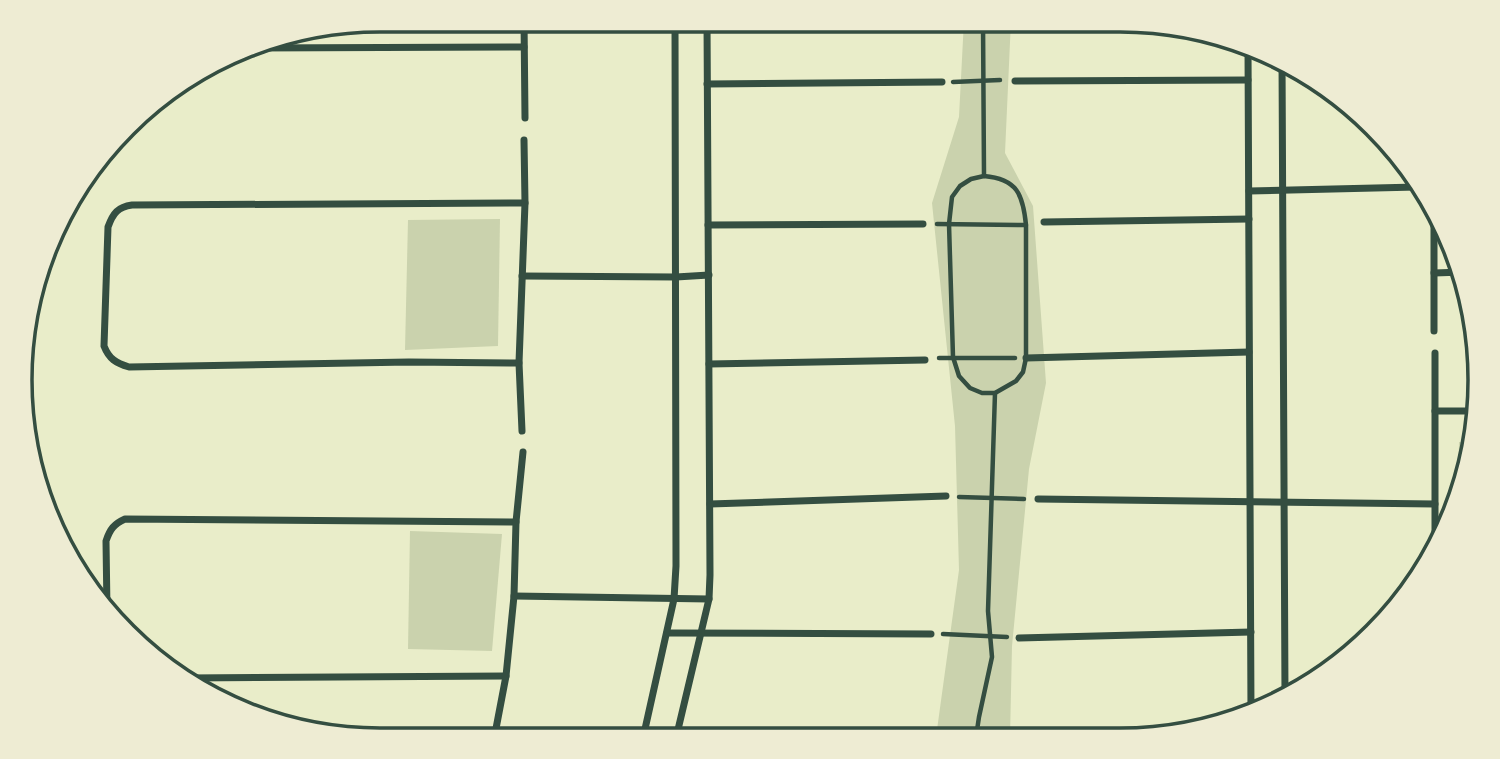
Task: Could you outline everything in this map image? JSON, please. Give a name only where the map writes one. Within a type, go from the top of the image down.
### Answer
[{"type":"street","points":[[524,32],[525,118]]},
{"type":"street","points":[[646,727],[674,599],[676,566],[675,32]]},
{"type":"street","points":[[680,727],[709,599],[706,32]]},
{"type":"street","points":[[274,48],[524,47]]},
{"type":"street","points":[[1248,56],[1251,702]]},
{"type":"street","points":[[1282,71],[1285,686]]},
{"type":"street","points":[[1015,80],[1248,80]]},
{"type":"street","points":[[707,84],[942,82]]},
{"type":"street","points":[[522,431],[519,363],[525,203],[524,140]]},
{"type":"street","points":[[1249,191],[1411,187]]},
{"type":"street","points":[[519,363],[409,362],[129,367],[110,359],[104,346],[107,240],[111,217],[123,206],[132,205],[525,203]]},
{"type":"street","points":[[1044,222],[1249,219]]},
{"type":"street","points":[[708,225],[923,224]]},
{"type":"street","points":[[1434,228],[1434,331]]},
{"type":"street","points":[[1434,273],[1451,272]]},
{"type":"street","points":[[522,276],[709,275]]},
{"type":"street","points":[[1026,358],[1249,352]]},
{"type":"street","points":[[1434,353],[1435,529]]},
{"type":"street","points":[[709,364],[925,359]]},
{"type":"street","points":[[1435,411],[1467,411]]},
{"type":"street","points":[[496,727],[506,676],[514,596],[516,522],[523,452]]},
{"type":"street","points":[[710,503],[946,496]]},
{"type":"street","points":[[1038,499],[1435,504]]},
{"type":"street","points":[[107,596],[106,541],[109,531],[116,523],[125,519],[516,522]]},
{"type":"street","points":[[514,596],[709,599]]},
{"type":"street","points":[[1019,638],[1251,632]]},
{"type":"street","points":[[667,633],[931,634]]},
{"type":"street","points":[[200,678],[506,676]]},
{"type":"path","points":[[983,32],[984,176]]},
{"type":"path","points":[[942,82],[1015,80]]},
{"type":"path","points":[[984,176],[997,177],[1018,192],[1024,204],[1026,225],[1026,358],[1023,372],[1016,381],[995,393],[982,393],[970,388],[959,376],[953,357],[949,224],[952,197],[960,186],[971,179],[984,176]]},
{"type":"path","points":[[923,224],[1026,225],[1044,222]]},
{"type":"path","points":[[925,359],[1026,358]]},
{"type":"path","points":[[978,727],[992,657],[988,611],[995,393]]},
{"type":"path","points":[[946,496],[1038,499]]},
{"type":"path","points":[[931,634],[1019,638]]},
{"type":"green space","points":[[963,32],[1010,32],[1005,153],[1033,206],[1046,383],[1029,469],[1012,646],[1010,727],[937,727],[959,570],[955,426],[932,203],[959,117]]},
{"type":"green space","points":[[500,219],[498,346],[405,350],[408,220]]},
{"type":"green space","points":[[1459,442],[1463,442],[1462,447],[1459,463]]},
{"type":"green space","points":[[410,531],[502,534],[492,651],[408,649]]}]
